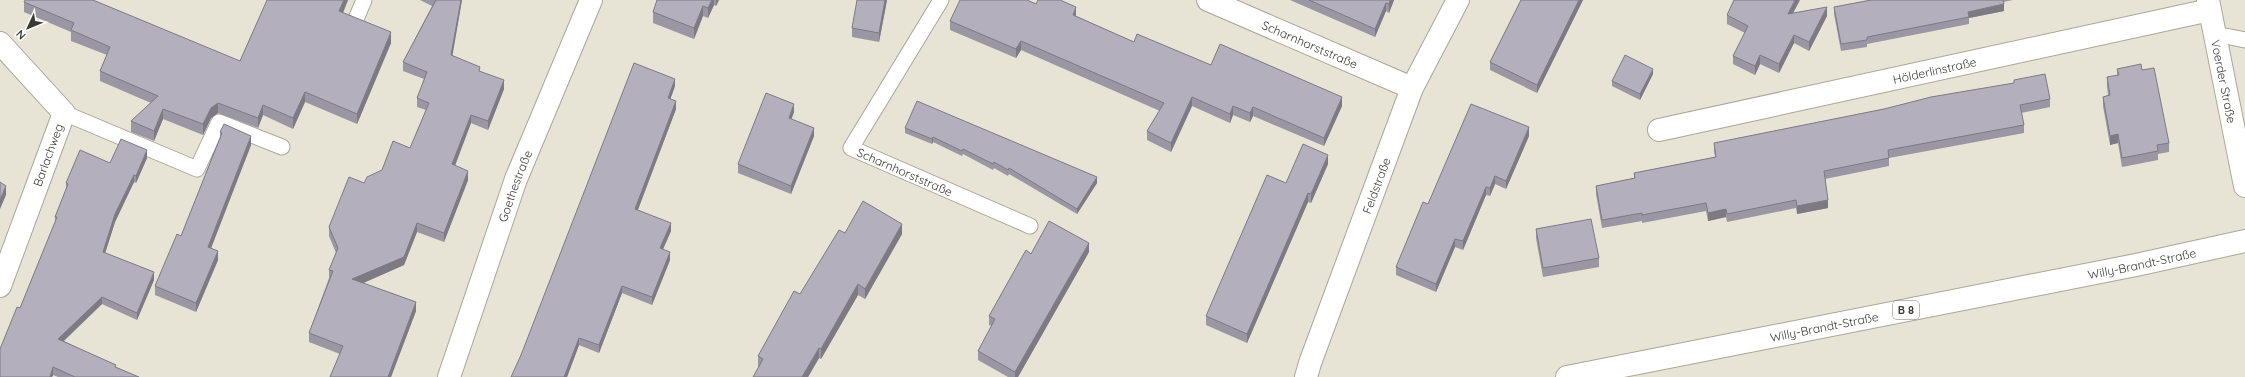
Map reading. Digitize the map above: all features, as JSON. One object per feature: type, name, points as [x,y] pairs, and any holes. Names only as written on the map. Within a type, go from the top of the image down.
[{"type":"street","name":"Goethestraße","points":[[449,377],[516,179],[591,0]]},
{"type":"street","name":"Scharnhorststraße","points":[[1208,0],[1412,88]]},
{"type":"street","name":"Feldstraße","points":[[1306,377],[1412,88],[1458,0]]},
{"type":"street","name":"Voerder Straße","points":[[2209,5],[2245,186]]},
{"type":"street","name":"Hölderlinstraße","points":[[1659,130],[2209,5]]},
{"type":"street","name":"Barlachweg","points":[[0,43],[64,113],[0,286]]},
{"type":"street","name":"Willy-Brandt-Straße","points":[[1567,377],[2136,265],[2245,241]]},
{"type":"lane","points":[[356,19],[364,0]]},
{"type":"lane","name":"Scharnhorststraße","points":[[941,0],[851,148],[1030,226]]},
{"type":"lane","points":[[2215,34],[2245,40]]},
{"type":"lane","points":[[64,113],[197,169],[219,122],[282,147]]},
{"type":"building","points":[[25,0],[93,0],[240,61],[267,0],[344,0],[339,11],[391,32],[357,114],[305,92],[293,118],[263,105],[258,118],[218,103],[211,108],[203,124],[163,109],[154,131],[131,121],[158,96],[100,71],[110,47],[71,30],[74,23],[24,2]]},
{"type":"building","points":[[436,0],[461,0],[451,55],[480,67],[479,71],[504,80],[488,121],[471,115],[452,164],[468,171],[444,233],[417,223],[404,257],[352,279],[416,302],[388,377],[330,377],[343,346],[309,333],[333,271],[329,270],[338,248],[329,227],[349,177],[364,183],[367,177],[382,170],[393,141],[410,148],[429,103],[417,98],[427,72],[403,62]]},
{"type":"building","points":[[657,0],[712,0],[708,8],[703,6],[694,28],[653,12]]},
{"type":"building","points":[[857,0],[885,0],[879,33],[852,28]]},
{"type":"building","points":[[960,0],[1027,0],[1036,4],[1038,0],[1060,0],[1076,7],[1073,15],[1134,42],[1137,34],[1211,65],[1220,44],[1342,97],[1324,138],[1253,107],[1250,113],[1233,106],[1230,114],[1192,97],[1171,143],[1147,131],[1164,103],[1021,41],[1016,49],[950,21]]},
{"type":"building","points":[[1309,0],[1390,0],[1389,4],[1386,3],[1375,29]]},
{"type":"building","points":[[1521,0],[1579,0],[1537,85],[1490,62]]},
{"type":"building","points":[[1734,0],[1795,0],[1788,14],[1827,7],[1809,42],[1794,35],[1779,64],[1760,55],[1755,66],[1733,56],[1748,26],[1727,15]]},
{"type":"building","points":[[1871,0],[2003,0],[2004,4],[1968,12],[1969,17],[1867,37],[1867,40],[1841,44],[1834,7]]},
{"type":"building","points":[[1625,55],[1653,69],[1640,94],[1612,81]]},
{"type":"building","points":[[634,63],[675,79],[668,98],[676,101],[635,209],[671,223],[660,248],[670,252],[652,297],[622,286],[599,345],[579,338],[564,377],[511,377],[521,355]]},
{"type":"building","points":[[2141,64],[2142,70],[2154,68],[2169,143],[2157,145],[2158,151],[2122,158],[2118,134],[2110,136],[2103,97],[2110,95],[2107,77],[2119,75],[2117,69]]},
{"type":"building","points":[[2045,74],[2050,99],[2020,105],[2024,125],[1888,150],[1889,158],[1824,171],[1828,200],[1797,206],[1796,200],[1727,214],[1726,209],[1708,213],[1706,203],[1642,215],[1642,213],[1602,220],[1596,186],[1635,178],[1634,173],[1716,157],[1714,143],[1884,109],[1931,97],[2014,83],[2014,80]]},
{"type":"building","points":[[766,93],[794,104],[789,118],[814,128],[791,186],[738,164]]},
{"type":"building","points":[[917,101],[1097,177],[1077,209],[1009,168],[1008,170],[994,162],[993,164],[963,149],[962,151],[933,137],[932,139],[905,128]]},
{"type":"building","points":[[1471,104],[1529,127],[1506,181],[1495,176],[1490,188],[1486,187],[1463,241],[1455,239],[1436,284],[1396,267],[1423,202],[1428,204]]},
{"type":"building","points":[[224,124],[251,136],[208,247],[218,251],[196,303],[155,286],[177,234],[181,236],[222,133],[220,132]]},
{"type":"building","points":[[121,139],[147,150],[136,176],[134,175],[115,214],[103,252],[154,272],[137,313],[102,297],[58,339],[139,377],[75,377],[53,367],[50,377],[0,377],[0,349],[17,307],[20,308],[57,217],[55,217],[68,184],[66,183],[80,150],[110,163]]},
{"type":"building","points":[[1303,144],[1328,155],[1311,194],[1308,193],[1247,334],[1206,316],[1267,175],[1286,183]]},
{"type":"building","points":[[0,182],[6,186],[0,200]]},
{"type":"building","points":[[863,201],[902,224],[865,289],[858,284],[821,349],[819,348],[802,377],[753,377],[763,359],[758,356],[794,291],[800,294],[839,230],[845,233]]},
{"type":"building","points":[[1591,219],[1599,258],[1543,268],[1536,229]]},
{"type":"building","points":[[1049,221],[1089,243],[1015,372],[978,351],[995,319],[989,316],[1026,250],[1031,254]]}]
